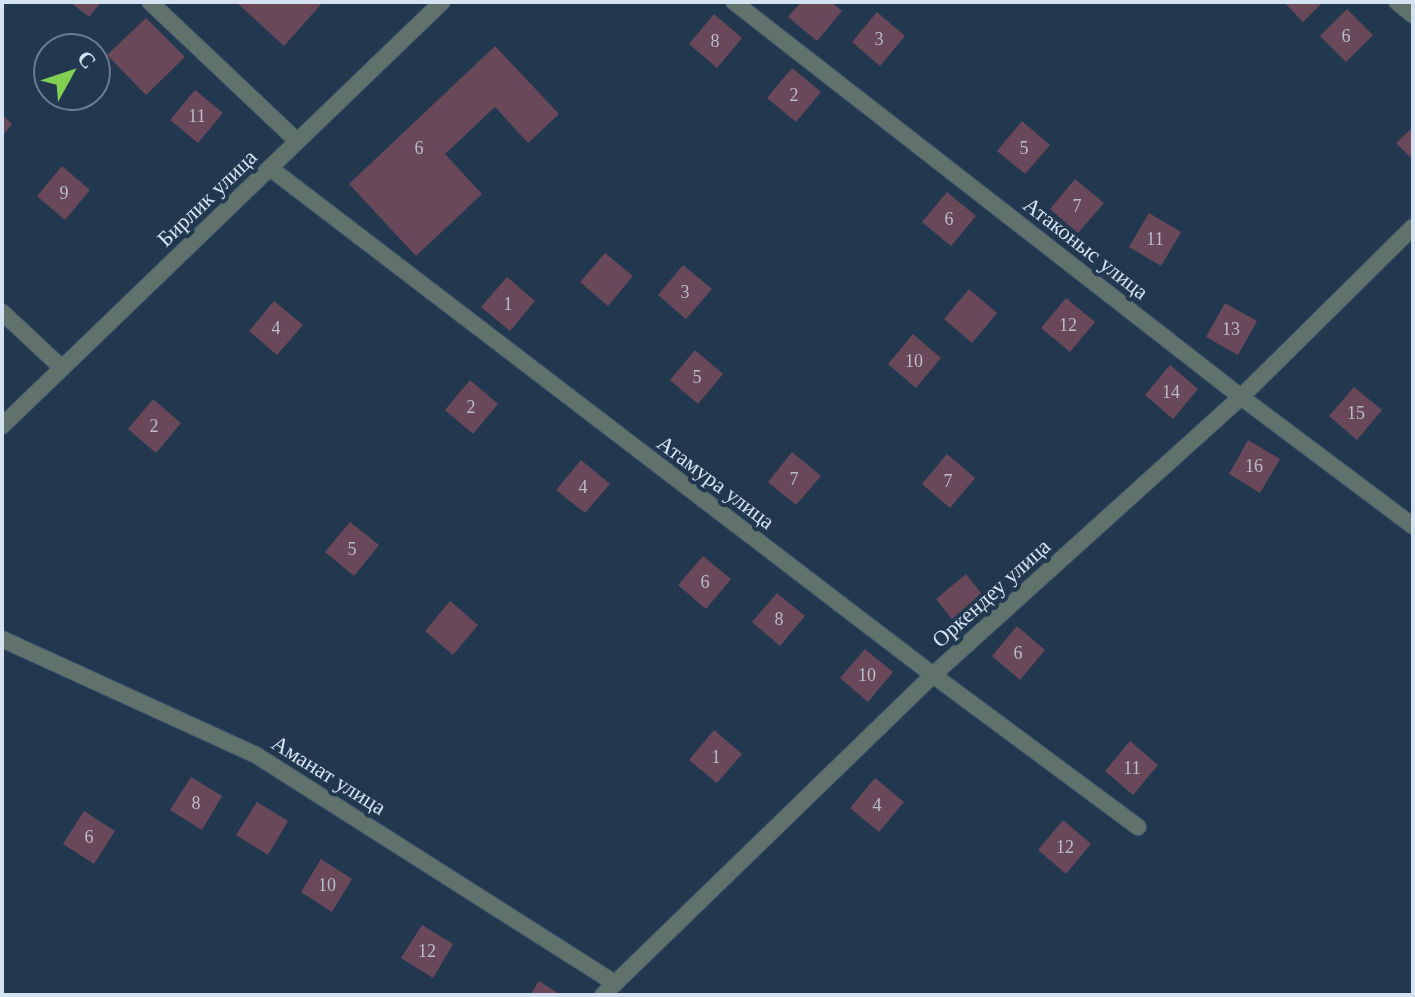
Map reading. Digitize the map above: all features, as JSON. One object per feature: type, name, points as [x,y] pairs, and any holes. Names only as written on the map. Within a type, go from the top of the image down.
[{"type":"street","points":[[150,2],[297,141]]},
{"type":"street","name":"Бирлик улица","points":[[2,426],[442,2]]},
{"type":"street","name":"Атаконыс улица","points":[[734,2],[1241,397],[1413,526]]},
{"type":"street","points":[[1397,2],[1413,15]]},
{"type":"street","name":"Атамура улица","points":[[270,168],[933,675],[1138,827]]},
{"type":"street","name":"Оркендеу улица","points":[[608,989],[933,675],[1241,397],[1413,227]]},
{"type":"street","points":[[2,312],[62,368]]},
{"type":"street","name":"Аманат улица","points":[[2,639],[256,755],[608,989]]},
{"type":"building","points":[[70,2],[101,2],[89,17]]},
{"type":"building","points":[[236,2],[323,2],[284,46]]},
{"type":"building","points":[[801,2],[831,2],[842,11],[817,41],[788,17]]},
{"type":"building","points":[[1284,2],[1323,2],[1303,22]]},
{"type":"building","points":[[1347,9],[1373,35],[1346,62],[1320,36]]},
{"type":"building","points":[[877,12],[905,36],[880,66],[852,42]]},
{"type":"building","points":[[714,14],[742,38],[717,68],[689,44]]},
{"type":"building","points":[[146,18],[185,57],[146,95],[112,60],[112,50]]},
{"type":"building","points":[[495,46],[559,114],[528,143],[495,107],[445,154],[482,194],[416,256],[349,184]]},
{"type":"building","points":[[792,68],[821,92],[796,122],[767,98]]},
{"type":"building","points":[[195,90],[223,113],[198,143],[170,120]]},
{"type":"building","points":[[2,115],[12,124],[2,136]]},
{"type":"building","points":[[1022,121],[1050,145],[1025,174],[997,151]]},
{"type":"building","points":[[1413,127],[1413,160],[1396,143]]},
{"type":"building","points":[[62,166],[90,190],[65,220],[37,196]]},
{"type":"building","points":[[1075,179],[1104,203],[1078,233],[1050,209]]},
{"type":"building","points":[[947,192],[976,216],[951,246],[922,222]]},
{"type":"building","points":[[1149,213],[1181,232],[1161,266],[1129,247]]},
{"type":"building","points":[[605,253],[633,276],[608,306],[580,282]]},
{"type":"building","points":[[683,265],[712,289],[686,319],[658,295]]},
{"type":"building","points":[[507,277],[535,301],[510,331],[481,307]]},
{"type":"building","points":[[969,289],[997,313],[972,343],[944,319]]},
{"type":"building","points":[[1066,298],[1095,322],[1070,352],[1041,328]]},
{"type":"building","points":[[274,301],[303,325],[277,355],[249,331]]},
{"type":"building","points":[[1225,303],[1257,321],[1238,355],[1206,337]]},
{"type":"building","points":[[913,334],[941,358],[916,388],[888,364]]},
{"type":"building","points":[[695,350],[723,374],[698,404],[670,380]]},
{"type":"building","points":[[1170,365],[1198,389],[1173,419],[1145,395]]},
{"type":"building","points":[[470,380],[498,404],[473,434],[445,410]]},
{"type":"building","points":[[1354,387],[1382,410],[1357,440],[1329,416]]},
{"type":"building","points":[[153,399],[181,423],[156,453],[128,429]]},
{"type":"building","points":[[1248,440],[1280,459],[1260,493],[1229,474]]},
{"type":"building","points":[[792,452],[821,476],[796,505],[768,482]]},
{"type":"building","points":[[947,454],[975,478],[950,508],[922,484]]},
{"type":"building","points":[[581,460],[610,484],[585,513],[556,490]]},
{"type":"building","points":[[350,522],[379,545],[354,576],[325,552]]},
{"type":"building","points":[[703,556],[731,579],[706,609],[678,585]]},
{"type":"building","points":[[966,574],[989,603],[959,628],[936,599]]},
{"type":"building","points":[[777,593],[805,616],[780,646],[752,622]]},
{"type":"building","points":[[450,601],[478,625],[453,655],[425,631]]},
{"type":"building","points":[[1017,626],[1045,650],[1020,680],[992,656]]},
{"type":"building","points":[[865,649],[893,672],[868,702],[840,678]]},
{"type":"building","points":[[714,730],[742,754],[717,783],[689,760]]},
{"type":"building","points":[[1130,741],[1158,765],[1133,795],[1105,771]]},
{"type":"building","points":[[191,777],[222,796],[202,830],[170,810]]},
{"type":"building","points":[[875,778],[904,802],[879,832],[850,808]]},
{"type":"building","points":[[257,802],[288,821],[268,855],[236,835]]},
{"type":"building","points":[[84,811],[115,831],[94,864],[63,844]]},
{"type":"building","points":[[1063,820],[1091,844],[1066,874],[1038,850]]},
{"type":"building","points":[[321,859],[352,879],[332,912],[301,892]]},
{"type":"building","points":[[422,925],[453,944],[433,978],[401,958]]},
{"type":"building","points":[[539,981],[561,995],[530,995]]}]
